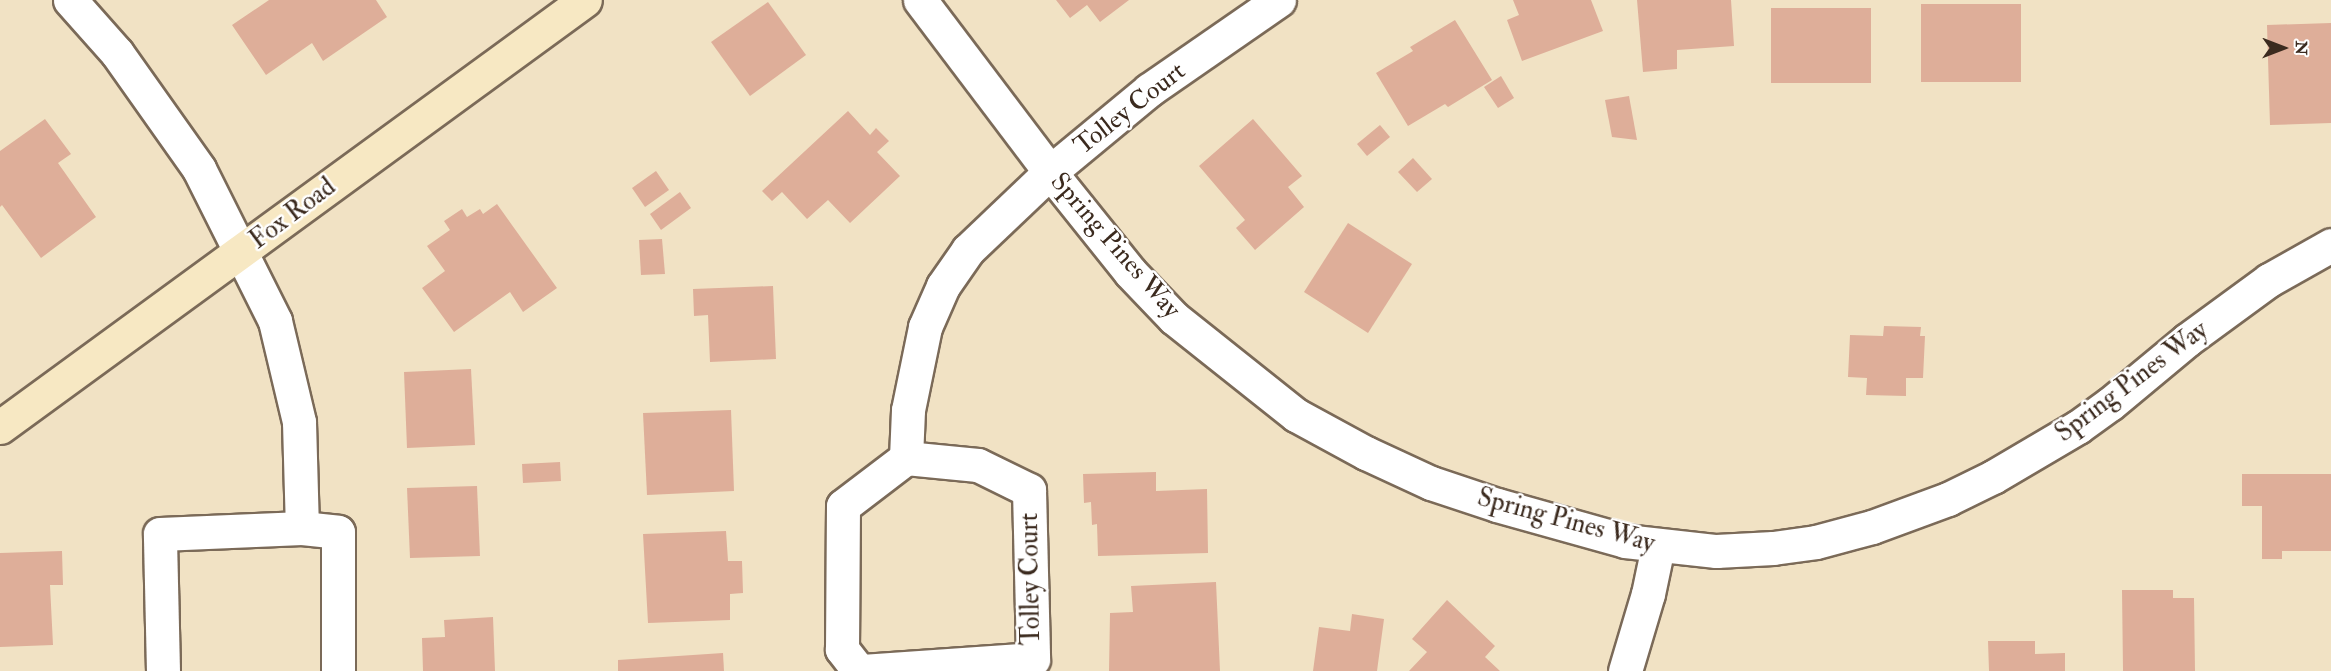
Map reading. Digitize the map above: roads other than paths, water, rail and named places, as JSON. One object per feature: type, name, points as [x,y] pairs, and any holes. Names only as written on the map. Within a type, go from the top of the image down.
[{"type":"street","points":[[70,0],[117,53],[199,169],[275,321],[298,422],[302,528]]},
{"type":"street","name":"Fox Road","points":[[0,428],[241,254],[585,0]]},
{"type":"street","name":"Spring Pines Way","points":[[920,0],[1050,172],[1130,272],[1174,318],[1296,415],[1366,453],[1431,483],[1497,505],[1593,532],[1658,546],[1716,552],[1816,542],[1872,527],[1948,499],[1993,477],[2078,427],[2110,404],[2187,340],[2269,280],[2331,245]]},
{"type":"street","name":"Tolley Court","points":[[906,458],[908,410],[925,327],[943,286],[968,250],[1050,172],[1149,90],[1279,0]]},
{"type":"street","name":"Tolley Court","points":[[906,458],[978,465],[1029,490],[1033,659],[860,671],[842,649],[843,506],[906,458]]},
{"type":"street","points":[[163,671],[160,534],[302,528],[338,532],[338,671]]},
{"type":"street","points":[[1625,671],[1648,594],[1658,546]]}]
